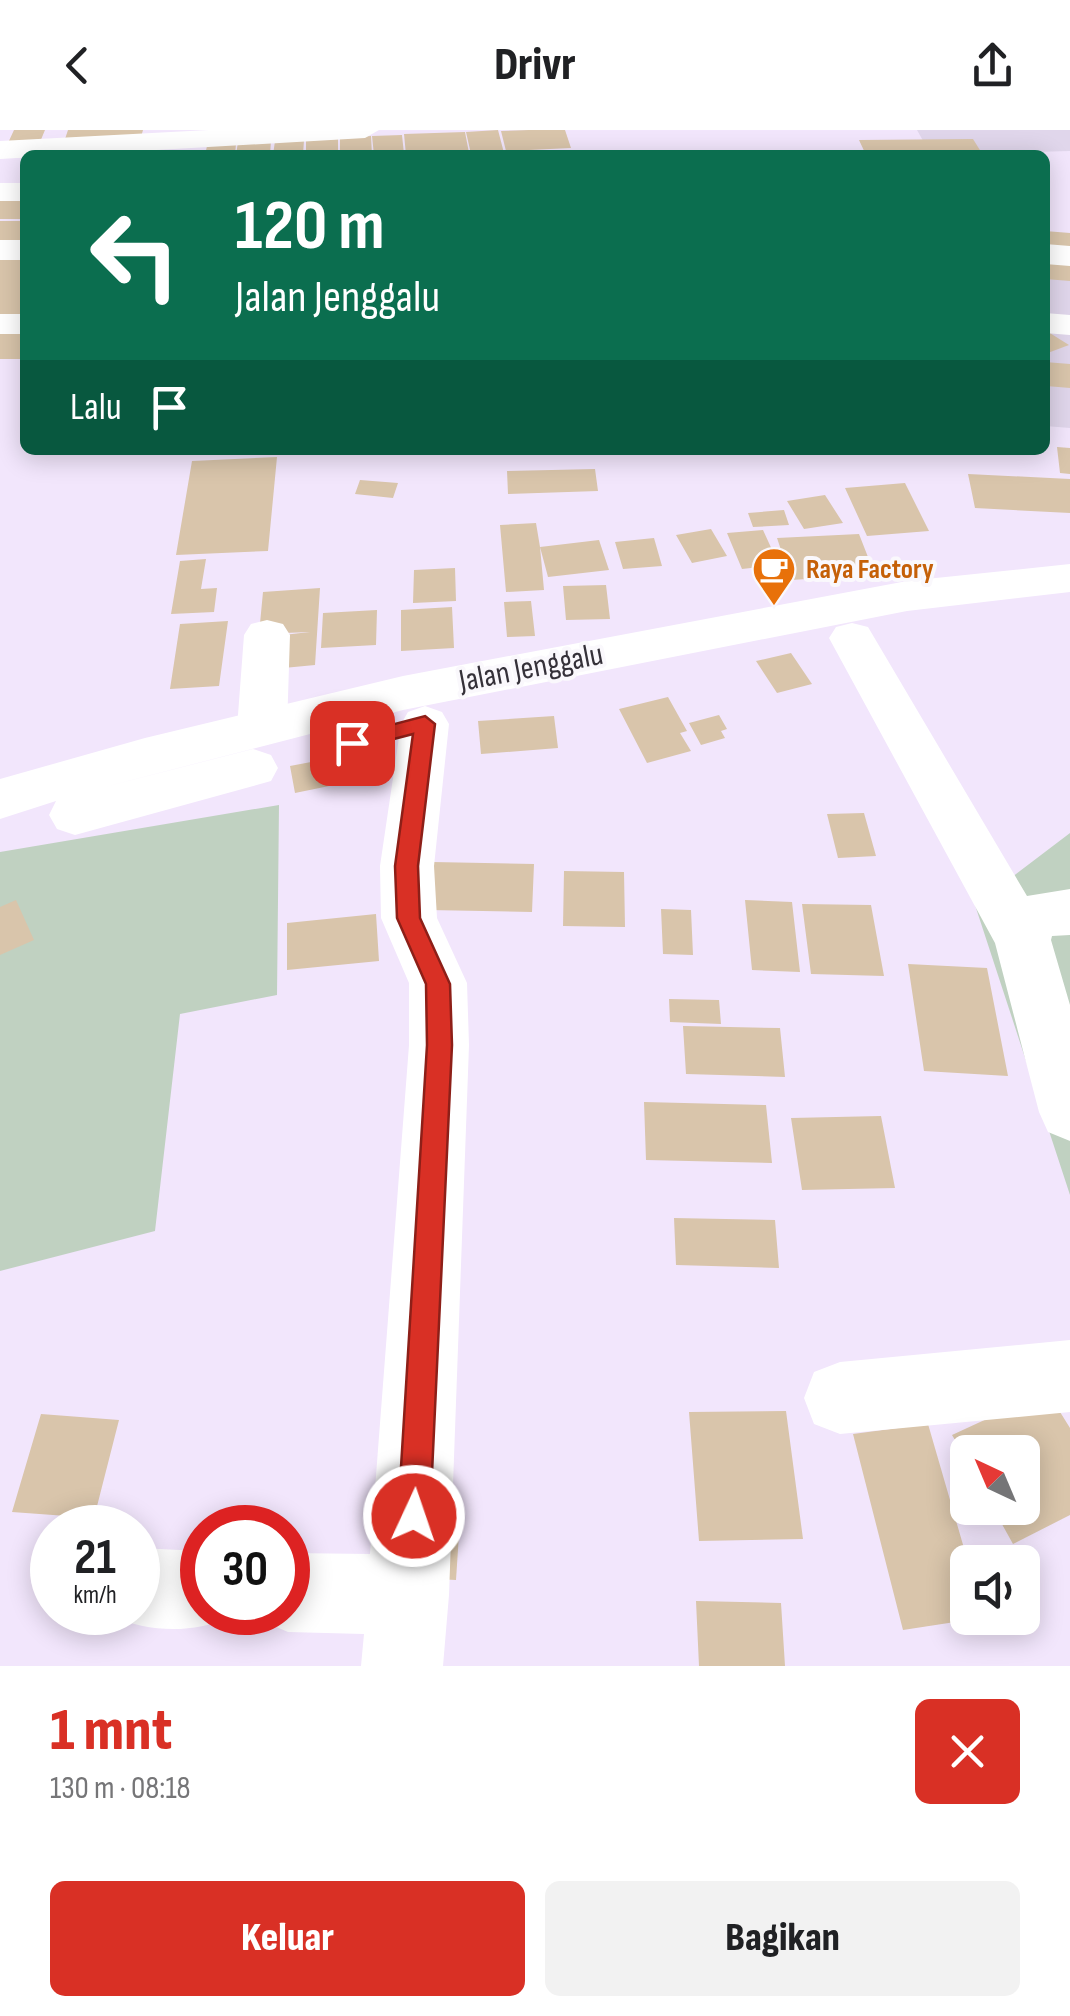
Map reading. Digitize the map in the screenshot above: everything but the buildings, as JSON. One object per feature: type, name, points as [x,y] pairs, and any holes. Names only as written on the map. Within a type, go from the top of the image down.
[{"type":"street","points":[[0,150],[188,147],[251,133],[365,130]]},
{"type":"street","name":"Jalan Jenggalu","points":[[0,799],[145,756],[404,693],[907,596],[1070,578]]},
{"type":"street","name":"Jalan Jenggalu","points":[[0,833],[425,724],[852,638],[1070,613]]},
{"type":"street","points":[[262,728],[266,636]]},
{"type":"street","points":[[852,638],[1046,926],[1070,1112]]},
{"type":"street","points":[[310,1599],[406,1630],[439,1045],[438,984],[408,918],[406,866],[425,724]]},
{"type":"street","points":[[840,1398],[1070,1376]]},
{"type":"shaded area","points":[[917,130],[1070,130],[1070,151],[928,150]]},
{"type":"shaded area","points":[[1050,234],[1070,236],[1070,428],[1050,426]]},
{"type":"green space","points":[[279,805],[277,995],[180,1014],[155,1231],[0,1271],[0,852]]},
{"type":"green space","points":[[1070,833],[1070,1195],[975,905]]},
{"type":"place","name":"Raya Factory","points":[[774,607]]},
{"type":"route","points":[[352,743],[425,724],[406,866],[408,918],[438,984],[439,1045],[414,1516]]}]
